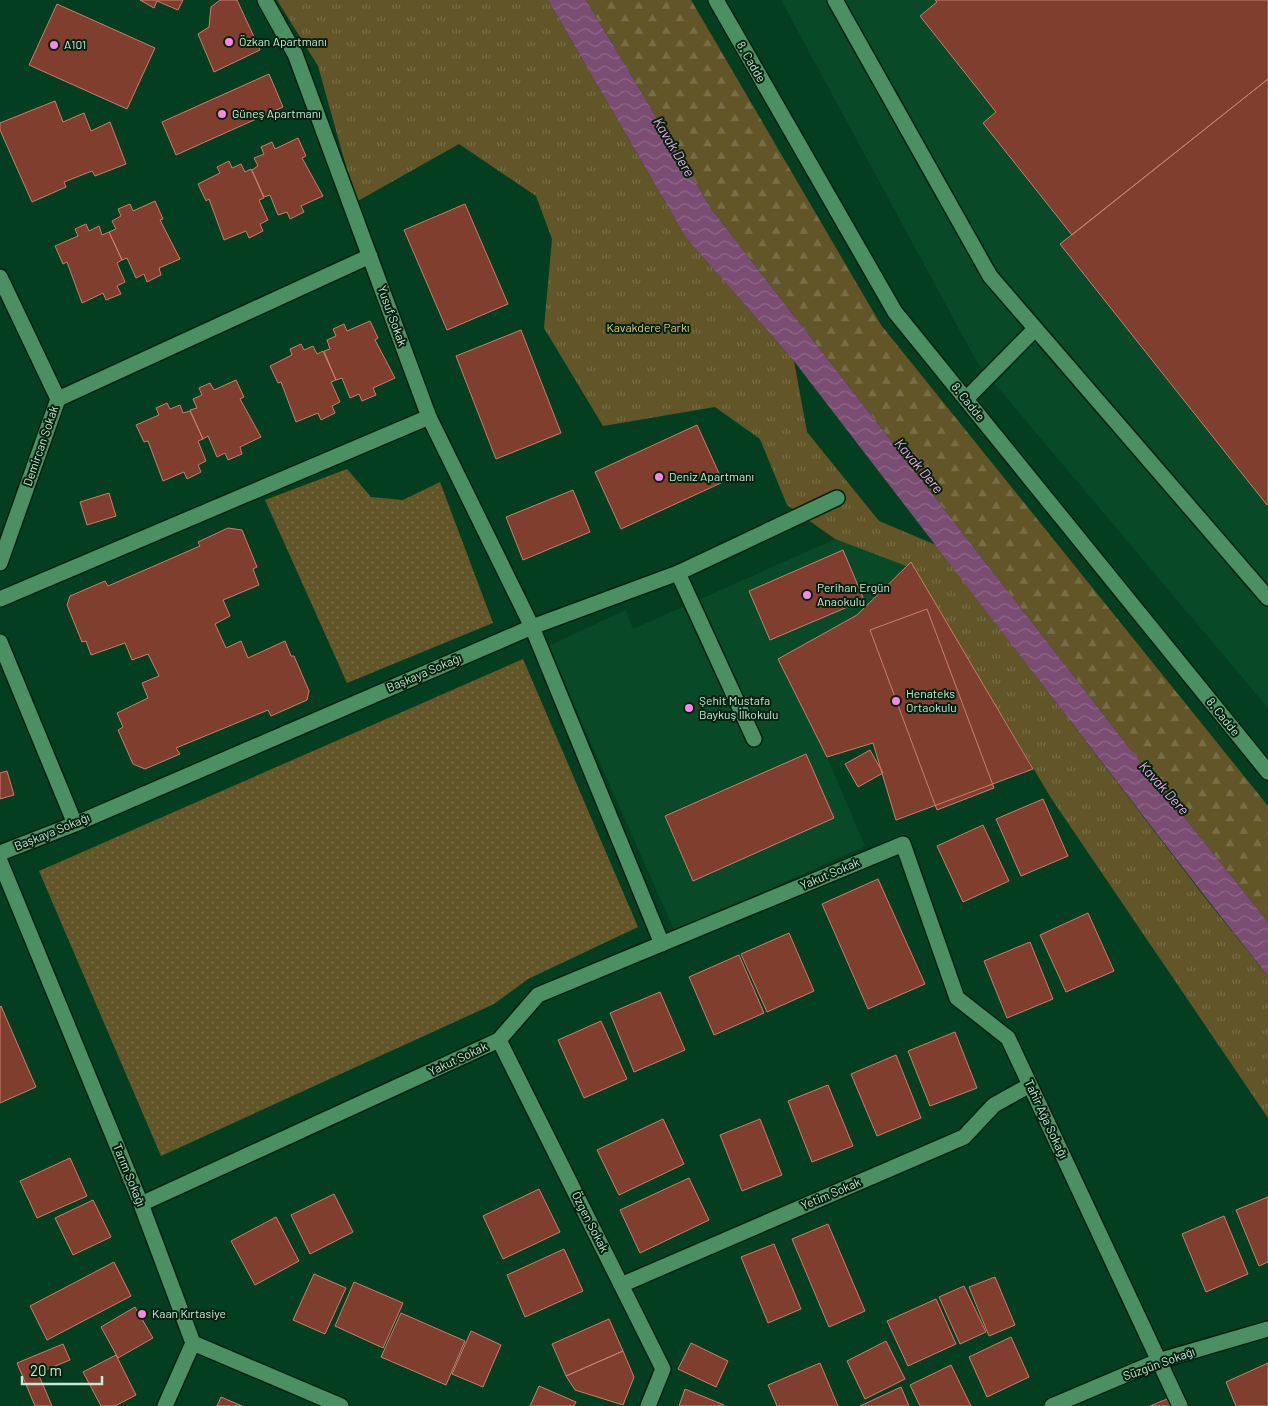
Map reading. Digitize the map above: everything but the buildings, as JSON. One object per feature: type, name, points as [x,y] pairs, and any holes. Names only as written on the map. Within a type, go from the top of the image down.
[{"type":"street","name":"Yusuf Sokak","points":[[266,0],[296,54],[430,417],[532,627]]},
{"type":"street","name":"8. Cadde","points":[[716,0],[895,312],[1268,772]]},
{"type":"street","points":[[834,0],[990,276],[1268,598]]},
{"type":"street","points":[[58,399],[370,256]]},
{"type":"street","name":"Demircan Sokak","points":[[0,277],[58,399],[0,563]]},
{"type":"street","points":[[966,399],[1035,328]]},
{"type":"street","points":[[0,599],[430,417]]},
{"type":"street","name":"Başkaya Sokağı","points":[[0,853],[74,824],[532,627],[678,573],[837,498]]},
{"type":"street","points":[[678,573],[754,739]]},
{"type":"street","points":[[532,627],[662,944]]},
{"type":"street","points":[[0,642],[74,824]]},
{"type":"street","name":"Yakut Sokak","points":[[141,1204],[498,1040],[538,995],[903,844]]},
{"type":"street","name":"Tahir Ağa Sokağı","points":[[903,844],[957,998],[1008,1038],[1180,1406]]},
{"type":"street","name":"Tarım Sokağı","points":[[0,860],[141,1204],[193,1343]]},
{"type":"street","name":"Özgen Sokak","points":[[498,1040],[663,1369],[648,1406]]},
{"type":"street","name":"Yetim Sokak","points":[[621,1285],[964,1137],[994,1105],[1030,1085]]},
{"type":"street","name":"Süzgün Sokağı","points":[[1052,1406],[1158,1361],[1268,1329]]},
{"type":"street","points":[[166,1406],[193,1343],[341,1406]]},
{"type":"shaded area","points":[[781,0],[1268,0],[1268,708],[978,364]]},
{"type":"shaded area","name":"Şehit Mustafa Baykuş İlkokulu","points":[[835,539],[914,569],[857,615],[778,659],[827,757],[865,846],[675,932],[548,646],[626,610],[633,629]]},
{"type":"green space","name":"Kavakdere Parkı","points":[[277,0],[548,0],[686,238],[794,361],[807,432],[879,521],[936,545],[1206,899],[1268,976],[1268,1118],[1051,798],[914,569],[835,539],[787,505],[760,439],[715,407],[603,426],[544,328],[552,239],[536,196],[459,144],[356,202],[318,66]]},
{"type":"green space","points":[[586,0],[691,0],[881,325],[1268,806],[1268,922],[1141,763],[712,210]]},
{"type":"green space","points":[[347,469],[371,497],[403,500],[440,482],[493,623],[347,683],[265,500]]},
{"type":"green space","points":[[523,659],[638,927],[528,979],[494,1004],[161,1156],[39,871]]},
{"type":"water","name":"Kavak Dere","points":[[548,0],[586,0],[712,210],[1141,763],[1268,922],[1268,976],[794,361],[686,238]]},
{"type":"place","name":"Özkan Apartmanı","points":[[229,42]]},
{"type":"place","name":"A101","points":[[54,45]]},
{"type":"place","name":"Güneş Apartmanı","points":[[222,114]]},
{"type":"place","name":"Deniz Apartmanı","points":[[659,477]]},
{"type":"place","name":"Perihan Ergün Anaokulu","points":[[807,595]]},
{"type":"place","name":"Henateks Ortaokulu","points":[[896,701]]},
{"type":"place","name":"Şehit Mustafa Baykuş İlkokulu","points":[[689,708]]},
{"type":"place","name":"Kaan Kırtasiye","points":[[142,1314]]}]
